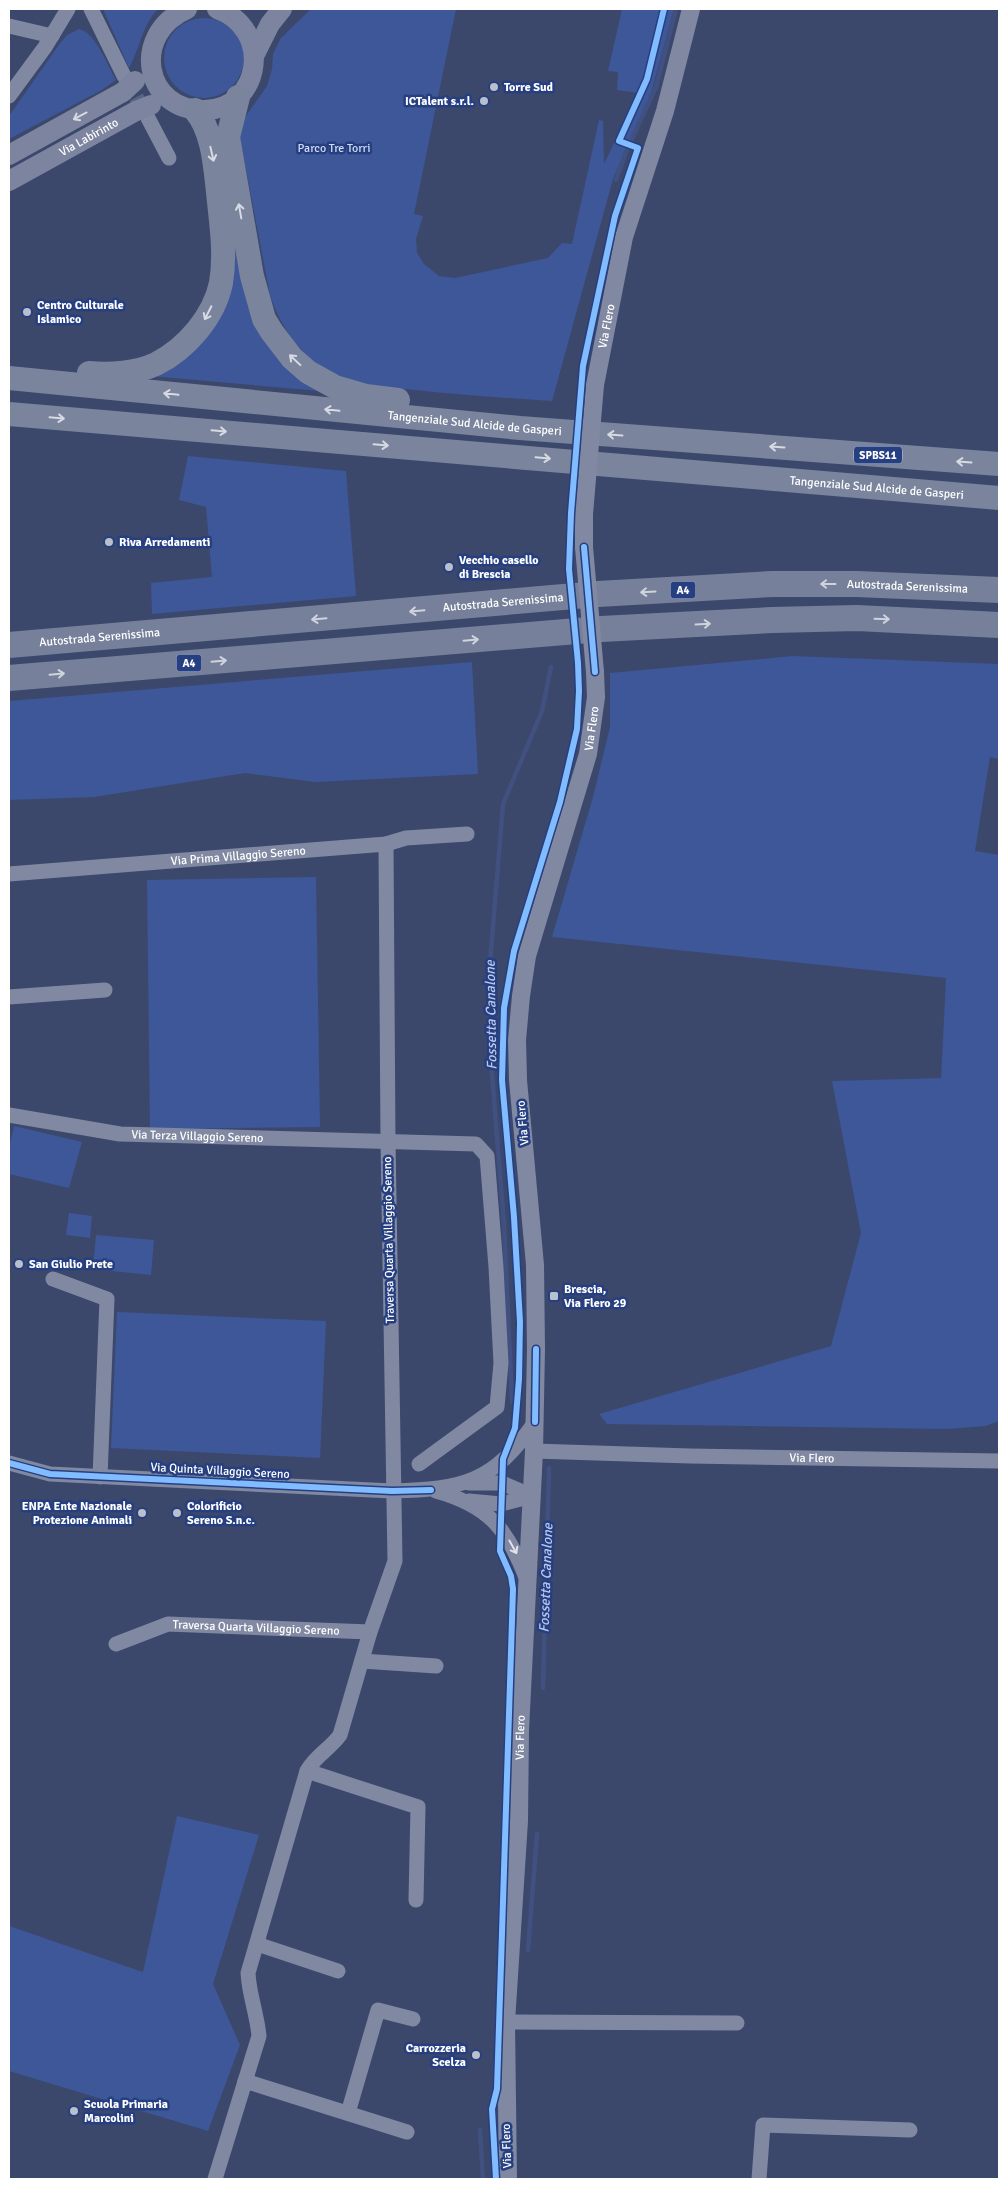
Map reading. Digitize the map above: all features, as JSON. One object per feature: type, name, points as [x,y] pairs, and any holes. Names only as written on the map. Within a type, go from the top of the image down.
[{"type":"highway","points":[[238,97],[228,137],[252,276],[264,319],[292,358],[308,372],[335,387],[366,396],[478,408],[520,428]]},
{"type":"highway","points":[[9,372],[35,370],[104,374],[127,372],[155,364],[183,346],[204,321],[220,285],[223,246],[215,167],[204,120],[195,110]]},
{"type":"highway","name":"Tangenziale Sud Alcide de Gasperi","points":[[9,378],[520,428],[999,464]]},
{"type":"highway","name":"Tangenziale Sud Alcide de Gasperi","points":[[9,414],[999,498]]},
{"type":"highway","name":"Autostrada Serenissima","points":[[9,645],[598,594],[763,585],[857,584],[999,590]]},
{"type":"highway","name":"A4","points":[[9,678],[601,630],[744,621],[857,618],[999,625]]},
{"type":"main road","points":[[127,83],[150,56],[158,32],[166,21],[186,9]]},
{"type":"main road","points":[[217,9],[237,19],[246,29],[252,41],[255,54]]},
{"type":"main road","points":[[150,56],[156,81],[172,101],[195,110],[218,108],[238,97],[251,77],[255,54],[270,24],[282,9]]},
{"type":"main road","name":"Via Labirinto","points":[[9,155],[127,83]]},
{"type":"main road","name":"Via Labirinto","points":[[9,181],[145,111],[172,101]]},
{"type":"street","points":[[9,96],[52,36],[68,9]]},
{"type":"street","points":[[90,9],[127,83]]},
{"type":"street","name":"Via Flero","points":[[508,2179],[506,2022],[519,1821],[520,1730],[535,1422],[535,1265],[518,1080],[517,1040],[521,996],[528,956],[588,754],[596,697],[584,547],[584,514],[595,386],[624,237],[665,111],[691,9]]},
{"type":"street","points":[[9,26],[52,36]]},
{"type":"street","points":[[145,111],[169,158]]},
{"type":"street","name":"Via Prima Villaggio Sereno","points":[[9,874],[386,844],[406,838],[467,834]]},
{"type":"street","name":"Traversa Quarta Villaggio Sereno","points":[[215,2179],[259,2036],[248,1973],[307,1771],[312,1762],[333,1744],[340,1735],[370,1632],[395,1561],[392,1490],[386,844]]},
{"type":"street","points":[[9,997],[104,990]]},
{"type":"street","name":"Via Terza Villaggio Sereno","points":[[9,1115],[120,1134],[388,1140]]},
{"type":"street","points":[[388,1140],[476,1144],[487,1156],[501,1353],[497,1407],[419,1464]]},
{"type":"street","points":[[53,1279],[107,1299],[100,1477]]},
{"type":"street","name":"Via Quinta Villaggio Sereno","points":[[9,1462],[50,1474],[392,1490],[431,1490],[453,1487],[485,1474],[519,1444],[535,1422]]},
{"type":"street","name":"Via Flero","points":[[534,1451],[690,1456],[999,1461]]},
{"type":"street","name":"Via Quinta Villaggio Sereno","points":[[466,1483],[502,1483],[532,1496]]},
{"type":"street","name":"Via Quinta Villaggio Sereno","points":[[431,1490],[467,1501],[501,1504],[532,1496]]},
{"type":"street","name":"Via Quinta Villaggio Sereno","points":[[467,1501],[501,1527],[516,1550],[528,1584]]},
{"type":"street","name":"Traversa Quarta Villaggio Sereno","points":[[116,1644],[168,1624],[370,1632]]},
{"type":"street","points":[[362,1661],[436,1666]]},
{"type":"street","points":[[307,1771],[418,1806],[416,1900]]},
{"type":"street","points":[[257,1944],[338,1971]]},
{"type":"street","points":[[348,2113],[378,2010],[413,2019]]},
{"type":"street","points":[[506,2022],[738,2023]]},
{"type":"street","points":[[245,2081],[407,2132]]},
{"type":"street","points":[[759,2173],[763,2125],[910,2130]]},
{"type":"green space","points":[[103,9],[158,9],[148,22],[129,68]]},
{"type":"green space","name":"Parco Tre Torri","points":[[311,9],[456,9],[414,214],[423,216],[416,239],[417,253],[424,264],[439,276],[455,278],[548,258],[562,243],[572,244],[599,120],[603,121],[604,164],[638,93],[617,90],[618,72],[608,71],[622,9],[674,9],[651,93],[613,179],[552,401],[394,388],[348,380],[329,372],[309,357],[285,329],[270,295],[240,138],[241,123],[267,86],[272,69],[273,54],[281,38]]},
{"type":"green space","points":[[204,18],[219,21],[232,30],[241,43],[244,58],[241,73],[232,86],[219,95],[204,98],[189,95],[176,86],[167,73],[164,58],[167,43],[176,30],[189,21]]},
{"type":"green space","points":[[79,29],[85,31],[96,43],[116,80],[100,91],[9,139],[9,116],[61,42],[67,35]]},
{"type":"green space","points":[[227,184],[247,302],[253,321],[320,391],[150,376],[202,338]]},
{"type":"green space","points":[[188,456],[346,471],[356,596],[152,614],[151,583],[212,577],[206,507],[179,500]]},
{"type":"green space","points":[[793,656],[999,664],[999,759],[990,757],[975,851],[999,855],[999,1421],[986,1426],[947,1429],[607,1424],[599,1414],[831,1346],[861,1233],[832,1081],[941,1078],[946,978],[552,937],[593,797],[610,727],[610,673]]},
{"type":"green space","points":[[472,662],[478,774],[316,782],[245,773],[94,797],[9,800],[9,701]]},
{"type":"green space","points":[[316,877],[320,1127],[150,1129],[147,880]]},
{"type":"green space","points":[[14,1126],[82,1142],[69,1188],[9,1174],[9,1149]]},
{"type":"green space","points":[[69,1213],[92,1216],[90,1238],[66,1235]]},
{"type":"green space","points":[[96,1235],[154,1240],[151,1275],[93,1269]]},
{"type":"green space","points":[[117,1312],[326,1321],[320,1458],[111,1448]]},
{"type":"green space","points":[[177,1816],[259,1835],[213,1984],[240,2045],[208,2131],[9,2071],[9,1926],[143,1972]]},
{"type":"waterway","name":"Fossetta Canalone","points":[[616,180],[626,152],[656,87],[676,9]]},
{"type":"waterway","name":"Fossetta Canalone","points":[[512,1402],[504,1224],[490,1049],[489,975],[503,804],[542,711],[551,667]]},
{"type":"waterway","name":"Fossetta Canalone","points":[[543,1688],[549,1468]]},
{"type":"waterway","name":"Fossetta Canalone","points":[[528,1950],[537,1834]]},
{"type":"waterway","name":"Fossetta Canalone","points":[[480,2130],[483,2179]]},
{"type":"tunnel","points":[[125,77],[148,118]]},
{"type":"cycle path","points":[[496,2179],[492,2109],[497,2089],[513,1589],[511,1576],[500,1551],[503,1459],[515,1428],[519,1379],[520,1322],[514,1217],[502,1080],[504,1008],[514,951],[560,802],[577,729],[578,663],[569,569],[571,513],[583,366],[615,216],[638,148],[619,141],[647,79],[664,9]]},
{"type":"cycle path","points":[[584,547],[595,672]]},
{"type":"cycle path","points":[[535,1422],[536,1349]]},
{"type":"cycle path","points":[[9,1463],[50,1474],[392,1491],[431,1490]]},
{"type":"place","name":"Torre Sud","points":[[494,87]]},
{"type":"place","name":"ICTalent s.r.l.","points":[[484,101]]},
{"type":"place","name":"Centro Culturale Islamico","points":[[27,312]]},
{"type":"place","name":"Riva Arredamenti","points":[[109,542]]},
{"type":"place","name":"Vecchio casello di Brescia","points":[[449,567]]},
{"type":"place","name":"San Giulio Prete","points":[[19,1264]]},
{"type":"place","name":"Brescia, Via Flero 29","points":[[554,1296]]},
{"type":"place","name":"ENPA Ente Nazionale Protezione Animali","points":[[142,1513]]},
{"type":"place","name":"Colorificio Sereno S.n.c.","points":[[177,1513]]},
{"type":"place","name":"Carrozzeria Scelza","points":[[476,2055]]},
{"type":"place","name":"Scuola Primaria Marcolini","points":[[74,2111]]}]
